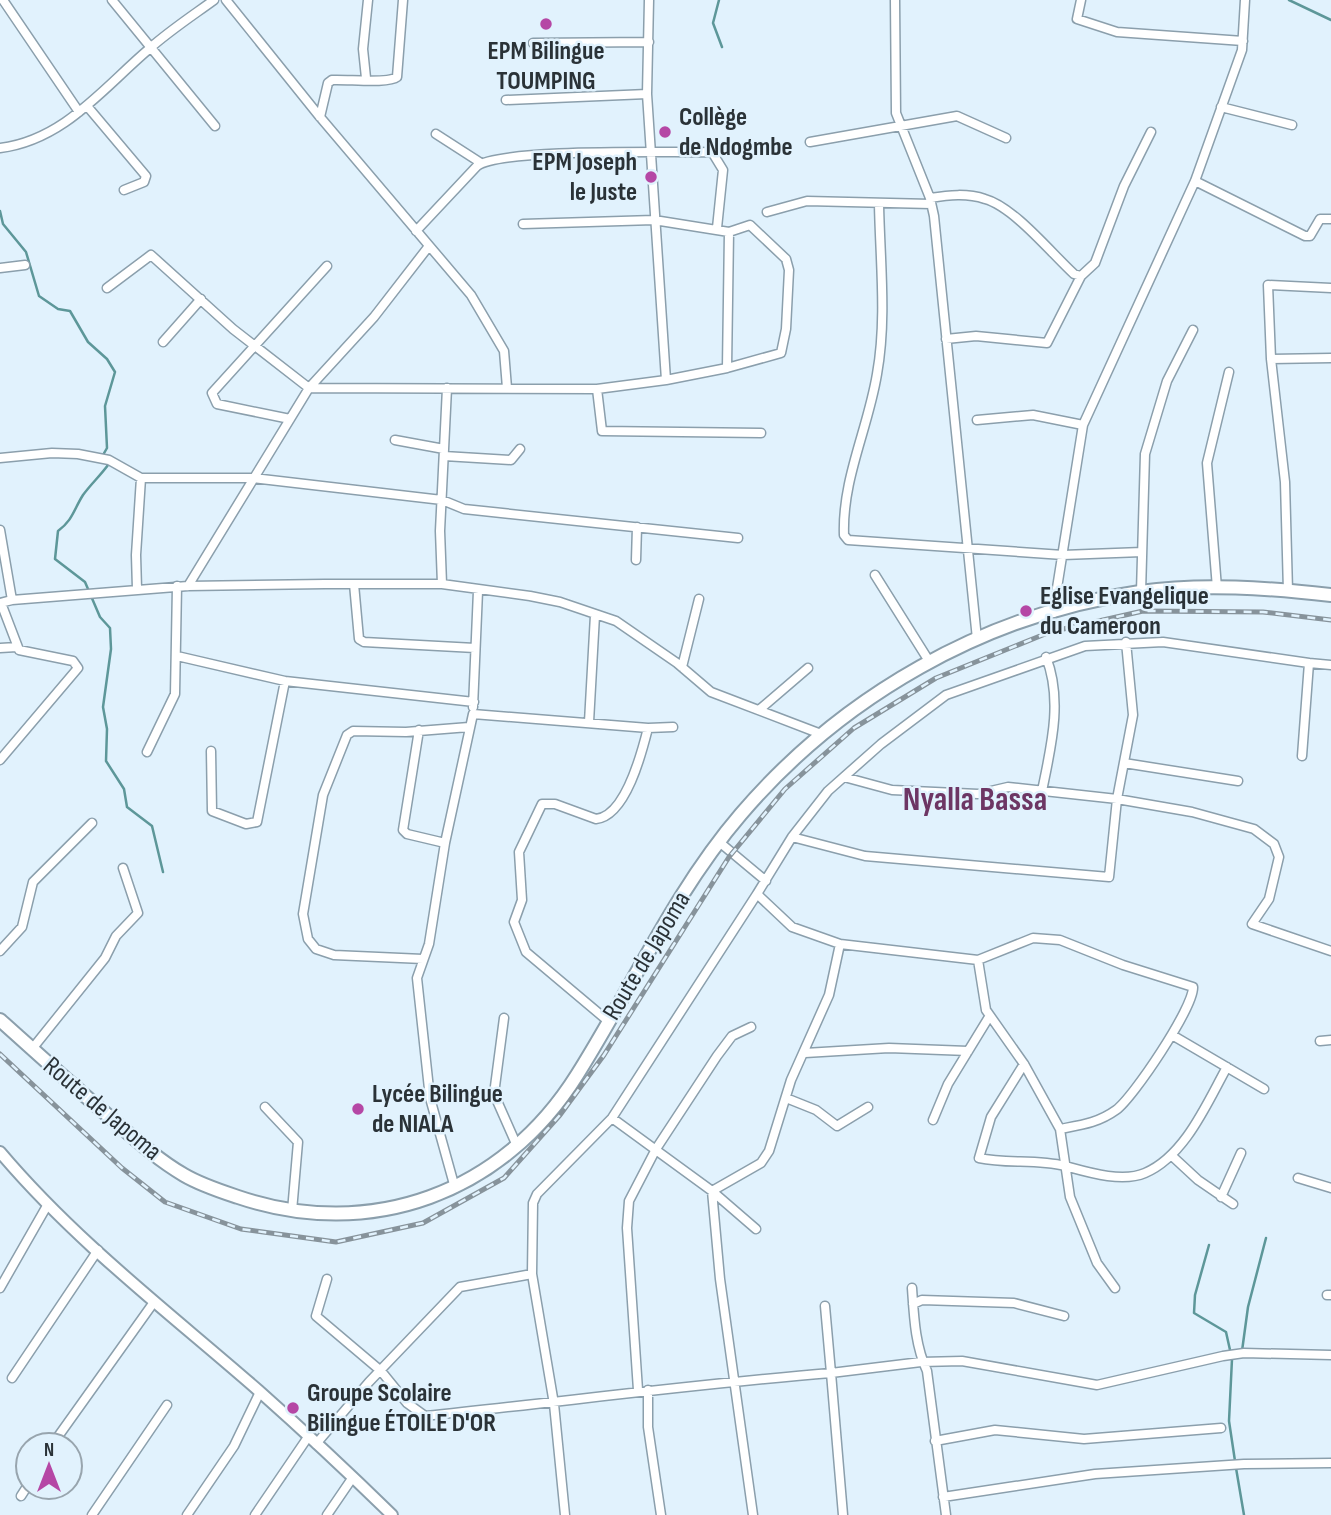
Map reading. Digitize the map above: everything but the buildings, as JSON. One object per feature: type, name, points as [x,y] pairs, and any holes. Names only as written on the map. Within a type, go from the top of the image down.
[{"type":"main road","name":"Route de Japoma","points":[[0,1020],[133,1138],[185,1175],[257,1203],[292,1211],[340,1215],[381,1211],[417,1202],[455,1188],[517,1147],[577,1076],[718,841],[744,810],[821,734],[869,698],[929,662],[977,639],[1053,613],[1141,592],[1217,588],[1331,595]]},
{"type":"main road","points":[[1,1155],[48,1204],[154,1302],[260,1392],[392,1515]]},
{"type":"street","points":[[3,0],[79,112]]},
{"type":"street","points":[[112,0],[215,126]]},
{"type":"street","points":[[0,148],[37,140],[79,112],[150,48],[214,0]]},
{"type":"street","points":[[226,0],[320,117],[471,295],[504,351],[507,388]]},
{"type":"street","points":[[366,78],[363,49],[368,0]]},
{"type":"street","points":[[320,117],[330,81],[366,78],[382,83],[397,77],[404,0]]},
{"type":"street","points":[[649,0],[647,94],[667,380]]},
{"type":"street","points":[[895,0],[896,113],[931,201],[977,639]]},
{"type":"street","points":[[1081,0],[1077,19],[1117,32],[1243,41]]},
{"type":"street","points":[[1053,613],[1083,425],[1195,181],[1243,41],[1245,0]]},
{"type":"street","points":[[533,43],[649,43]]},
{"type":"street","points":[[506,100],[647,94]]},
{"type":"street","points":[[87,106],[146,177],[144,182],[124,190]]},
{"type":"street","points":[[1222,107],[1292,125]]},
{"type":"street","points":[[810,142],[957,116],[1006,138]]},
{"type":"street","points":[[946,339],[976,336],[1047,343],[1081,276],[1095,263],[1124,186],[1151,132]]},
{"type":"street","points":[[436,134],[481,163]]},
{"type":"street","points":[[416,231],[481,163],[545,155],[651,153],[715,154],[723,170],[717,228]]},
{"type":"street","points":[[1195,181],[1306,236],[1310,236],[1320,219],[1331,219]]},
{"type":"street","points":[[767,212],[807,201],[879,204],[931,201],[963,195],[987,199],[1006,210],[1074,274],[1081,276]]},
{"type":"street","points":[[879,204],[883,333],[877,375],[844,509],[844,536],[848,540],[1063,555],[1142,552]]},
{"type":"street","points":[[107,288],[151,254],[254,347],[309,388],[597,389],[667,380],[727,368],[777,355],[782,350],[790,275],[786,259],[750,225],[729,232],[654,220],[523,224]]},
{"type":"street","points":[[727,368],[729,232]]},
{"type":"street","points":[[188,586],[309,388],[374,317],[429,246]]},
{"type":"street","points":[[0,268],[25,265]]},
{"type":"street","points":[[290,419],[217,404],[212,393],[327,266]]},
{"type":"street","points":[[1288,591],[1285,482],[1270,359],[1268,285],[1331,288]]},
{"type":"street","points":[[163,342],[201,299]]},
{"type":"street","points":[[1141,592],[1145,454],[1167,381],[1193,330]]},
{"type":"street","points":[[1270,359],[1331,358]]},
{"type":"street","points":[[1217,588],[1207,463],[1228,372]]},
{"type":"street","points":[[442,584],[442,500],[447,388]]},
{"type":"street","points":[[597,389],[602,431],[761,433]]},
{"type":"street","points":[[977,420],[1032,415],[1083,425]]},
{"type":"street","points":[[395,440],[444,452],[511,460],[520,449]]},
{"type":"street","points":[[0,458],[52,453],[78,454],[109,460],[141,478],[253,478],[442,500],[464,509],[738,538]]},
{"type":"street","points":[[138,589],[136,555],[141,478]]},
{"type":"street","points":[[636,560],[637,527]]},
{"type":"street","points":[[0,530],[12,600]]},
{"type":"street","points":[[875,575],[929,662]]},
{"type":"street","points":[[354,584],[359,639],[365,642],[475,648]]},
{"type":"street","points":[[0,760],[78,668],[73,661],[23,652],[17,647],[1,603],[177,586],[442,584],[540,598],[616,621],[682,667],[711,692],[821,734]]},
{"type":"street","points":[[147,752],[174,702],[177,586]]},
{"type":"street","points":[[455,1188],[430,1098],[422,1045],[417,978],[431,934],[445,843],[473,714],[478,591]]},
{"type":"street","points":[[682,667],[699,599]]},
{"type":"street","points":[[589,722],[595,615]]},
{"type":"street","points":[[792,837],[865,856],[1106,878],[1112,872],[1117,799],[1133,715],[1126,642]]},
{"type":"street","points":[[565,1515],[554,1404],[532,1274],[531,1214],[537,1194],[612,1118],[792,837],[844,777],[941,697],[1082,646],[1163,642],[1331,664]]},
{"type":"street","points":[[0,648],[17,647]]},
{"type":"street","points":[[177,656],[285,681],[474,702]]},
{"type":"street","points":[[1042,791],[1052,743],[1056,686],[1046,657]]},
{"type":"street","points":[[1302,756],[1309,663]]},
{"type":"street","points":[[758,710],[808,668]]},
{"type":"street","points":[[211,751],[212,811],[246,824],[257,822],[285,681]]},
{"type":"street","points":[[473,714],[648,728],[673,727]]},
{"type":"street","points":[[423,959],[342,956],[316,949],[308,939],[303,914],[323,795],[347,735],[360,729],[401,733],[470,727]]},
{"type":"street","points":[[608,1021],[526,952],[520,942],[514,922],[522,900],[519,852],[542,804],[555,804],[596,819],[611,812],[630,781],[648,728]]},
{"type":"street","points":[[419,730],[403,830],[407,834],[445,843]]},
{"type":"street","points":[[1124,763],[1238,781]]},
{"type":"street","points":[[844,777],[892,789],[978,794],[1008,787],[1117,799],[1211,817],[1254,829],[1267,836],[1279,857],[1269,899],[1252,924],[1331,951]]},
{"type":"street","points":[[0,951],[22,927],[33,882],[92,823]]},
{"type":"street","points":[[718,841],[766,881]]},
{"type":"street","points":[[32,1049],[105,958],[116,936],[138,913],[123,868]]},
{"type":"street","points":[[757,894],[792,927],[841,944],[978,960],[1033,938],[1045,938],[1072,943],[1123,965],[1191,984],[1193,992],[1172,1035],[1119,1108],[1091,1124],[1060,1129]]},
{"type":"street","points":[[712,1191],[761,1163],[774,1139],[786,1098],[828,995],[841,944]]},
{"type":"street","points":[[978,960],[989,1017],[1024,1064],[1060,1129],[1070,1197],[1097,1263],[1115,1288]]},
{"type":"street","points":[[933,1120],[948,1084],[989,1017]]},
{"type":"street","points":[[504,1018],[494,1094],[517,1147]]},
{"type":"street","points":[[638,1390],[626,1219],[629,1201],[656,1149],[726,1044],[738,1032],[751,1027]]},
{"type":"street","points":[[1172,1035],[1264,1089]]},
{"type":"street","points":[[1320,1041],[1331,1040]]},
{"type":"street","points":[[804,1053],[889,1048],[968,1051]]},
{"type":"street","points":[[1024,1064],[990,1117],[977,1155],[984,1159],[1066,1166],[1084,1173],[1136,1175],[1146,1173],[1171,1155],[1227,1068]]},
{"type":"street","points":[[786,1098],[816,1110],[837,1126],[868,1107]]},
{"type":"street","points":[[265,1107],[298,1142],[292,1211]]},
{"type":"street","points":[[612,1118],[712,1191],[756,1229]]},
{"type":"street","points":[[1222,1196],[1241,1153]]},
{"type":"street","points":[[1171,1155],[1233,1205]]},
{"type":"street","points":[[1298,1178],[1331,1188]]},
{"type":"street","points":[[712,1191],[716,1254],[753,1515]]},
{"type":"street","points":[[0,1288],[48,1204]]},
{"type":"street","points":[[12,1378],[98,1250]]},
{"type":"street","points":[[255,1515],[312,1441],[460,1287],[532,1274]]},
{"type":"street","points":[[327,1279],[316,1316],[381,1371],[407,1403],[425,1416],[554,1404],[638,1390],[921,1362],[972,1363],[1097,1385],[1244,1353],[1331,1355]]},
{"type":"street","points":[[912,1288],[921,1362],[927,1371],[946,1515]]},
{"type":"street","points":[[913,1304],[922,1300],[1014,1303],[1064,1316]]},
{"type":"street","points":[[61,1431],[154,1302]]},
{"type":"street","points":[[825,1306],[843,1515]]},
{"type":"street","points":[[648,1390],[650,1438],[661,1515]]},
{"type":"street","points":[[187,1515],[234,1447],[260,1392]]},
{"type":"street","points":[[92,1515],[167,1405]]},
{"type":"street","points":[[935,1441],[995,1430],[1084,1439],[1221,1428]]},
{"type":"street","points":[[943,1497],[1095,1474],[1244,1464],[1331,1463]]},
{"type":"street","points":[[327,1515],[353,1477]]},
{"type":"waterway","points":[[719,0],[713,23],[722,47]]},
{"type":"waterway","points":[[1289,0],[1331,20]]},
{"type":"waterway","points":[[0,211],[3,224],[26,252],[39,296],[58,309],[70,311],[88,342],[107,359],[115,372],[105,406],[107,448],[103,455]]},
{"type":"waterway","points":[[104,462],[108,465],[83,495],[67,523],[58,531],[55,559],[85,582],[100,617],[110,628],[111,649],[103,707],[107,729],[106,761],[124,789],[127,807],[152,826],[163,872]]},
{"type":"waterway","points":[[1242,1351],[1248,1307],[1266,1238]]},
{"type":"waterway","points":[[1209,1245],[1195,1295],[1194,1313],[1226,1332],[1232,1359],[1229,1421],[1235,1461]]},
{"type":"waterway","points":[[1236,1468],[1244,1515]]},
{"type":"railway","points":[[0,1054],[122,1168],[165,1202],[241,1229],[336,1242],[423,1223],[504,1178],[560,1115],[604,1055],[729,857],[785,789],[854,728],[936,678],[1050,632],[1143,611],[1263,612],[1331,620]]},
{"type":"place","name":"EPM Bilingue TOUMPING","points":[[546,24]]},
{"type":"place","name":"Collège de Ndogmbe","points":[[665,132]]},
{"type":"place","name":"EPM Joseph le Juste","points":[[651,177]]},
{"type":"place","name":"Eglise Evangelique du Cameroon","points":[[1026,611]]},
{"type":"place","name":"Lycée Bilingue de NIALA","points":[[358,1109]]},
{"type":"place","name":"Groupe Scolaire Bilingue ÉTOILE D'OR","points":[[293,1408]]},
{"type":"district","name":"Nyalla Bassa","points":[[975,800]]}]
